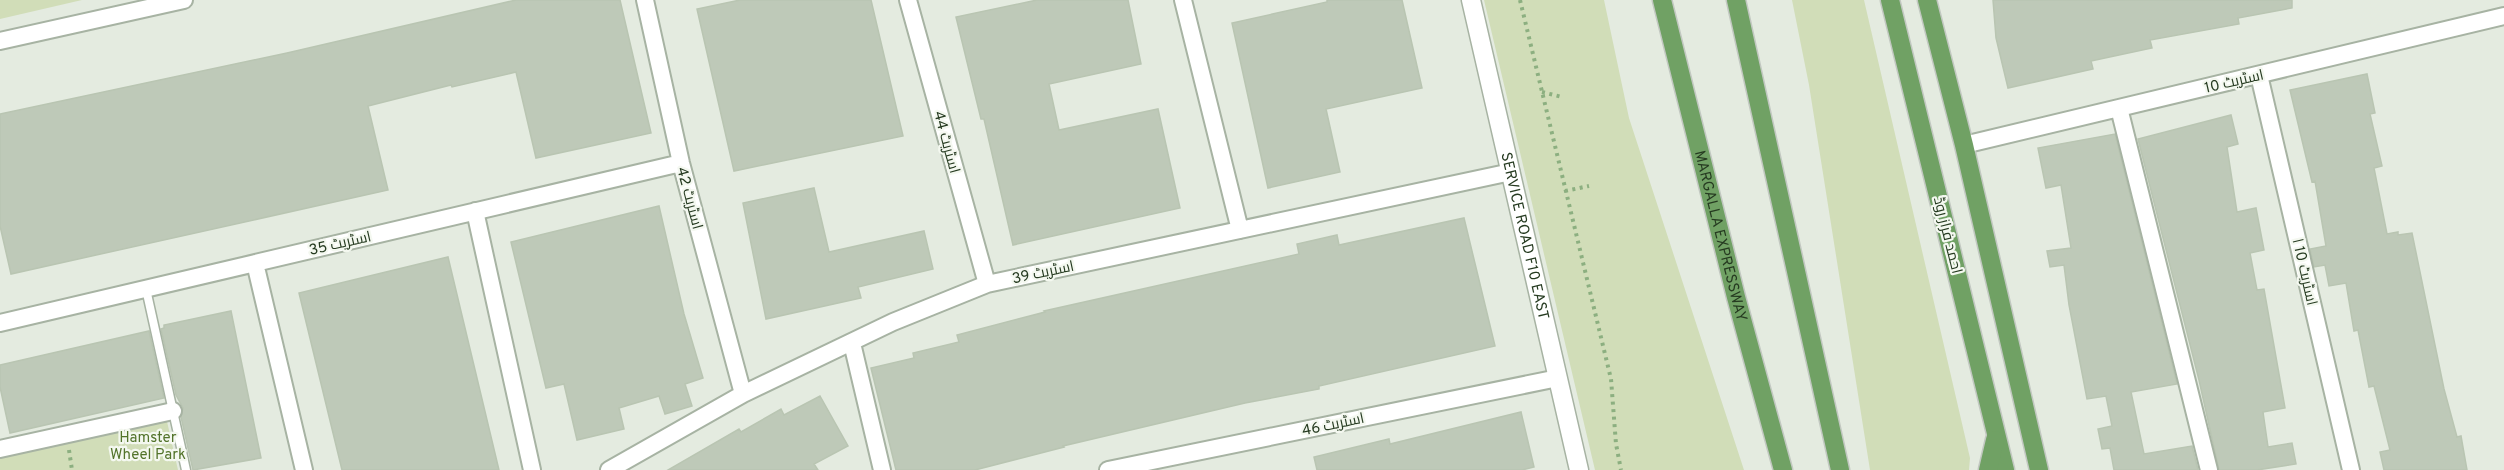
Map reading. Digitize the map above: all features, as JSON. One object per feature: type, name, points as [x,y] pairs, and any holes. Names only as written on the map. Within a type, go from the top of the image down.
[{"type":"main road","name":"MARGALLA EXPRESSWAY","points":[[1662,0],[1736,297],[1783,470]]},
{"type":"main road","points":[[1736,0],[1840,470]]},
{"type":"main road","name":"احمد فراز روڈ","points":[[1890,0],[2005,470]]},
{"type":"main road","points":[[1927,0],[1964,145],[2039,470]]},
{"type":"main road","points":[[1988,470],[1996,434]]},
{"type":"street","points":[[0,41],[184,0]]},
{"type":"street","name":"اسٹریٹ 42","points":[[645,0],[681,163],[743,394]]},
{"type":"street","name":"اسٹریٹ 44","points":[[908,0],[987,284]]},
{"type":"street","points":[[1183,0],[1240,230]]},
{"type":"street","name":"SERVICE ROAD F10 EAST","points":[[1471,0],[1579,470]]},
{"type":"street","name":"اسٹریٹ 10","points":[[1964,145],[2504,16]]},
{"type":"street","name":"اسٹریٹ 10 ا","points":[[2259,75],[2351,470]]},
{"type":"street","points":[[2119,108],[2210,470]]},
{"type":"street","name":"اسٹریٹ 35","points":[[0,323],[681,163]]},
{"type":"street","name":"اسٹریٹ 39","points":[[609,470],[743,394],[932,304],[987,284],[1511,172]]},
{"type":"street","points":[[475,211],[532,470]]},
{"type":"street","points":[[255,263],[304,470]]},
{"type":"street","points":[[852,343],[882,470]]},
{"type":"street","name":"اسٹریٹ 46","points":[[1108,470],[1558,378]]},
{"type":"street","points":[[0,449],[173,411]]},
{"type":"lane","points":[[146,289],[186,470]]},
{"type":"path","points":[[1520,0],[1611,379],[1616,444],[1622,470]]},
{"type":"path","points":[[1542,92],[1562,97]]},
{"type":"path","points":[[1565,191],[1589,186]]},
{"type":"path","points":[[67,470],[75,470]]},
{"type":"green space","points":[[0,0],[82,0],[0,19]]},
{"type":"green space","points":[[1484,0],[1604,0],[1629,118],[1744,470],[1595,470]]},
{"type":"green space","points":[[1792,0],[1864,0],[1970,458],[1969,470],[1870,470],[1809,85]]},
{"type":"green space","name":"Hamster Wheel Park","points":[[166,417],[178,470],[0,470],[0,453]]},
{"type":"building","points":[[516,0],[620,0],[651,133],[536,158],[516,72],[452,87],[451,85],[368,106],[388,190],[11,274],[0,226],[0,114],[287,53]]},
{"type":"building","points":[[740,0],[871,0],[903,136],[734,171],[697,9]]},
{"type":"building","points":[[1037,0],[1128,0],[1141,64],[1049,84],[1059,130],[1158,109],[1180,208],[1013,245],[984,119],[981,119],[956,17]]},
{"type":"building","points":[[1327,0],[1402,0],[1422,88],[1326,109],[1340,172],[1268,188],[1232,23],[1327,2]]},
{"type":"building","points":[[1993,0],[2292,0],[2292,8],[2238,18],[2239,24],[2150,40],[2152,48],[2091,61],[2093,69],[2008,88],[1996,38]]},
{"type":"building","points":[[2367,74],[2375,113],[2370,114],[2382,166],[2374,168],[2387,234],[2412,233],[2444,389],[2457,437],[2461,436],[2467,470],[2384,470],[2380,452],[2390,450],[2374,386],[2369,387],[2358,330],[2354,331],[2346,283],[2329,286],[2325,265],[2314,267],[2310,249],[2326,246],[2315,181],[2312,182],[2290,90]]},
{"type":"building","points":[[2231,115],[2238,144],[2227,147],[2237,212],[2256,208],[2264,250],[2250,253],[2257,290],[2264,289],[2285,408],[2263,412],[2268,447],[2292,443],[2296,464],[2257,470],[2219,470],[2199,380],[2138,139]]},
{"type":"building","points":[[2115,134],[2177,384],[2131,392],[2144,454],[2192,446],[2198,470],[2114,470],[2110,448],[2102,449],[2098,429],[2112,426],[2106,396],[2087,399],[2069,305],[2064,265],[2050,267],[2047,251],[2071,248],[2061,185],[2046,188],[2038,148]]},
{"type":"building","points":[[814,188],[829,252],[924,231],[933,269],[858,287],[861,298],[766,319],[743,203]]},
{"type":"building","points":[[659,206],[684,314],[703,378],[685,384],[692,406],[665,414],[659,396],[619,408],[624,429],[577,440],[564,384],[546,388],[511,242]]},
{"type":"building","points":[[1464,218],[1495,346],[1319,386],[1319,389],[1245,403],[1063,446],[975,470],[896,470],[871,368],[914,358],[913,353],[959,342],[957,335],[1044,311],[1299,254],[1297,244],[1337,235],[1339,245]]},
{"type":"building","points":[[448,257],[499,470],[342,470],[299,293]]},
{"type":"building","points":[[231,311],[261,458],[193,470],[181,417],[183,408],[176,395],[161,329],[164,325]]},
{"type":"building","points":[[149,331],[164,398],[10,433],[0,387],[0,365]]},
{"type":"building","points":[[820,396],[848,446],[814,464],[818,470],[668,470],[739,429],[741,432],[781,409],[784,415]]},
{"type":"building","points":[[1521,412],[1534,467],[1522,470],[1317,470],[1314,457],[1389,439],[1390,444]]}]
